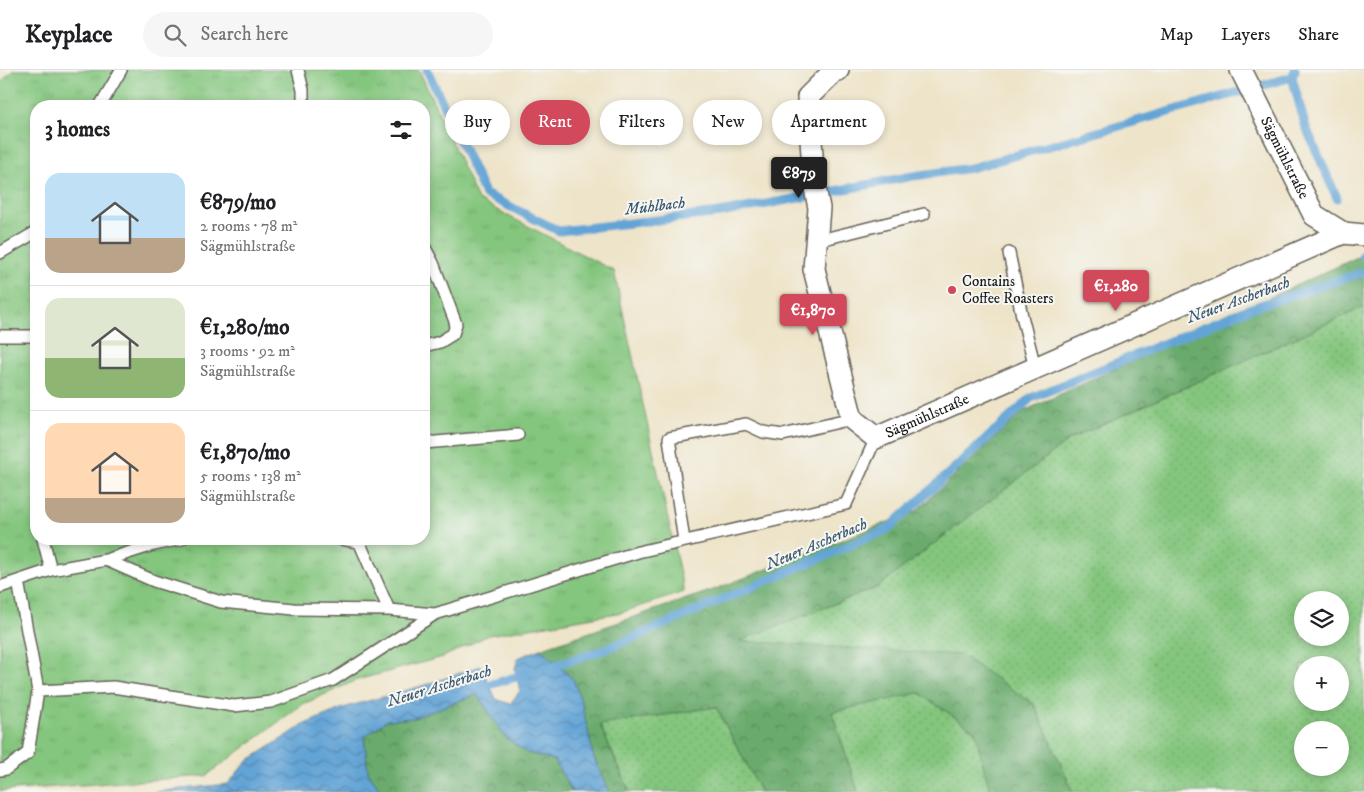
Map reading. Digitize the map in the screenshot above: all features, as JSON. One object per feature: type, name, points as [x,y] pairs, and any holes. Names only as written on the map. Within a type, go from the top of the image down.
[{"type":"street","points":[[838,70],[835,70],[808,97],[814,183],[819,208],[814,269],[852,419]]},
{"type":"street","name":"Sägmühlstraße","points":[[1242,70],[1314,215],[1343,233],[1364,235]]},
{"type":"street","name":"Sägmühlstraße","points":[[852,419],[876,438],[1343,233]]},
{"type":"lane","points":[[104,100],[121,70]]},
{"type":"lane","points":[[298,70],[303,90],[302,100]]},
{"type":"lane","points":[[816,241],[924,214]]},
{"type":"lane","points":[[0,253],[30,236]]},
{"type":"lane","points":[[1009,253],[1035,367]]},
{"type":"lane","points":[[430,257],[456,324],[453,334],[440,342],[430,344]]},
{"type":"lane","points":[[0,336],[30,336]]},
{"type":"lane","points":[[684,541],[669,438],[746,424],[763,432],[783,435],[852,419]]},
{"type":"lane","points":[[430,442],[518,435]]},
{"type":"lane","points":[[38,691],[113,688],[234,706],[271,702],[333,680],[435,614],[638,552],[846,504],[876,438]]},
{"type":"lane","points":[[45,545],[51,570]]},
{"type":"lane","points":[[0,587],[51,570],[106,560],[153,545]]},
{"type":"lane","points":[[360,545],[389,610]]},
{"type":"lane","points":[[106,560],[154,581],[221,602],[294,610],[389,610],[435,614]]},
{"type":"lane","points":[[0,770],[6,769],[28,753],[38,691],[18,581]]},
{"type":"green space","points":[[13,70],[419,70],[445,127],[445,145],[453,145],[478,200],[614,271],[684,592],[623,612],[489,635],[443,657],[357,680],[301,705],[206,776],[0,791],[0,83]]},
{"type":"green space","points":[[1364,254],[1364,307],[1070,439],[878,587],[739,641],[961,655],[1034,704],[1073,792],[990,792],[975,731],[919,693],[832,712],[858,792],[761,792],[716,707],[600,725],[629,792],[610,792],[594,758],[573,679],[540,649],[713,590],[916,511],[1024,411]]},
{"type":"green space","points":[[1364,307],[1364,792],[1073,792],[1034,704],[737,641],[876,588],[1070,439]]},
{"type":"green space","points":[[919,693],[976,731],[990,792],[858,792],[832,712]]},
{"type":"green space","points":[[477,694],[506,738],[527,753],[554,760],[572,792],[382,792],[368,773],[364,737],[387,720],[414,718]]},
{"type":"green space","points":[[716,707],[761,792],[630,792],[600,725]]},
{"type":"water","points":[[540,649],[573,679],[582,704],[594,758],[610,792],[572,792],[554,760],[527,753],[506,738],[477,694],[414,718],[387,720],[364,737],[368,772],[382,792],[153,792],[228,784],[246,762],[305,724],[343,708],[425,685],[481,666],[496,699],[510,704],[520,691],[515,669],[518,658]]},
{"type":"waterway","name":"Mühlbach","points":[[427,70],[485,194],[559,231],[720,213],[913,176],[971,168],[1292,77]]},
{"type":"waterway","name":"Neuer Ascherbach","points":[[1295,70],[1292,77],[1305,125],[1337,198]]},
{"type":"waterway","name":"Neuer Ascherbach","points":[[546,668],[604,650],[888,529],[1031,398],[1248,309],[1364,272]]},
{"type":"waterway","name":"Neuer Ascherbach","points":[[479,688],[526,674]]},
{"type":"place","name":"Contains Coffee Roasters","points":[[952,290]]}]
